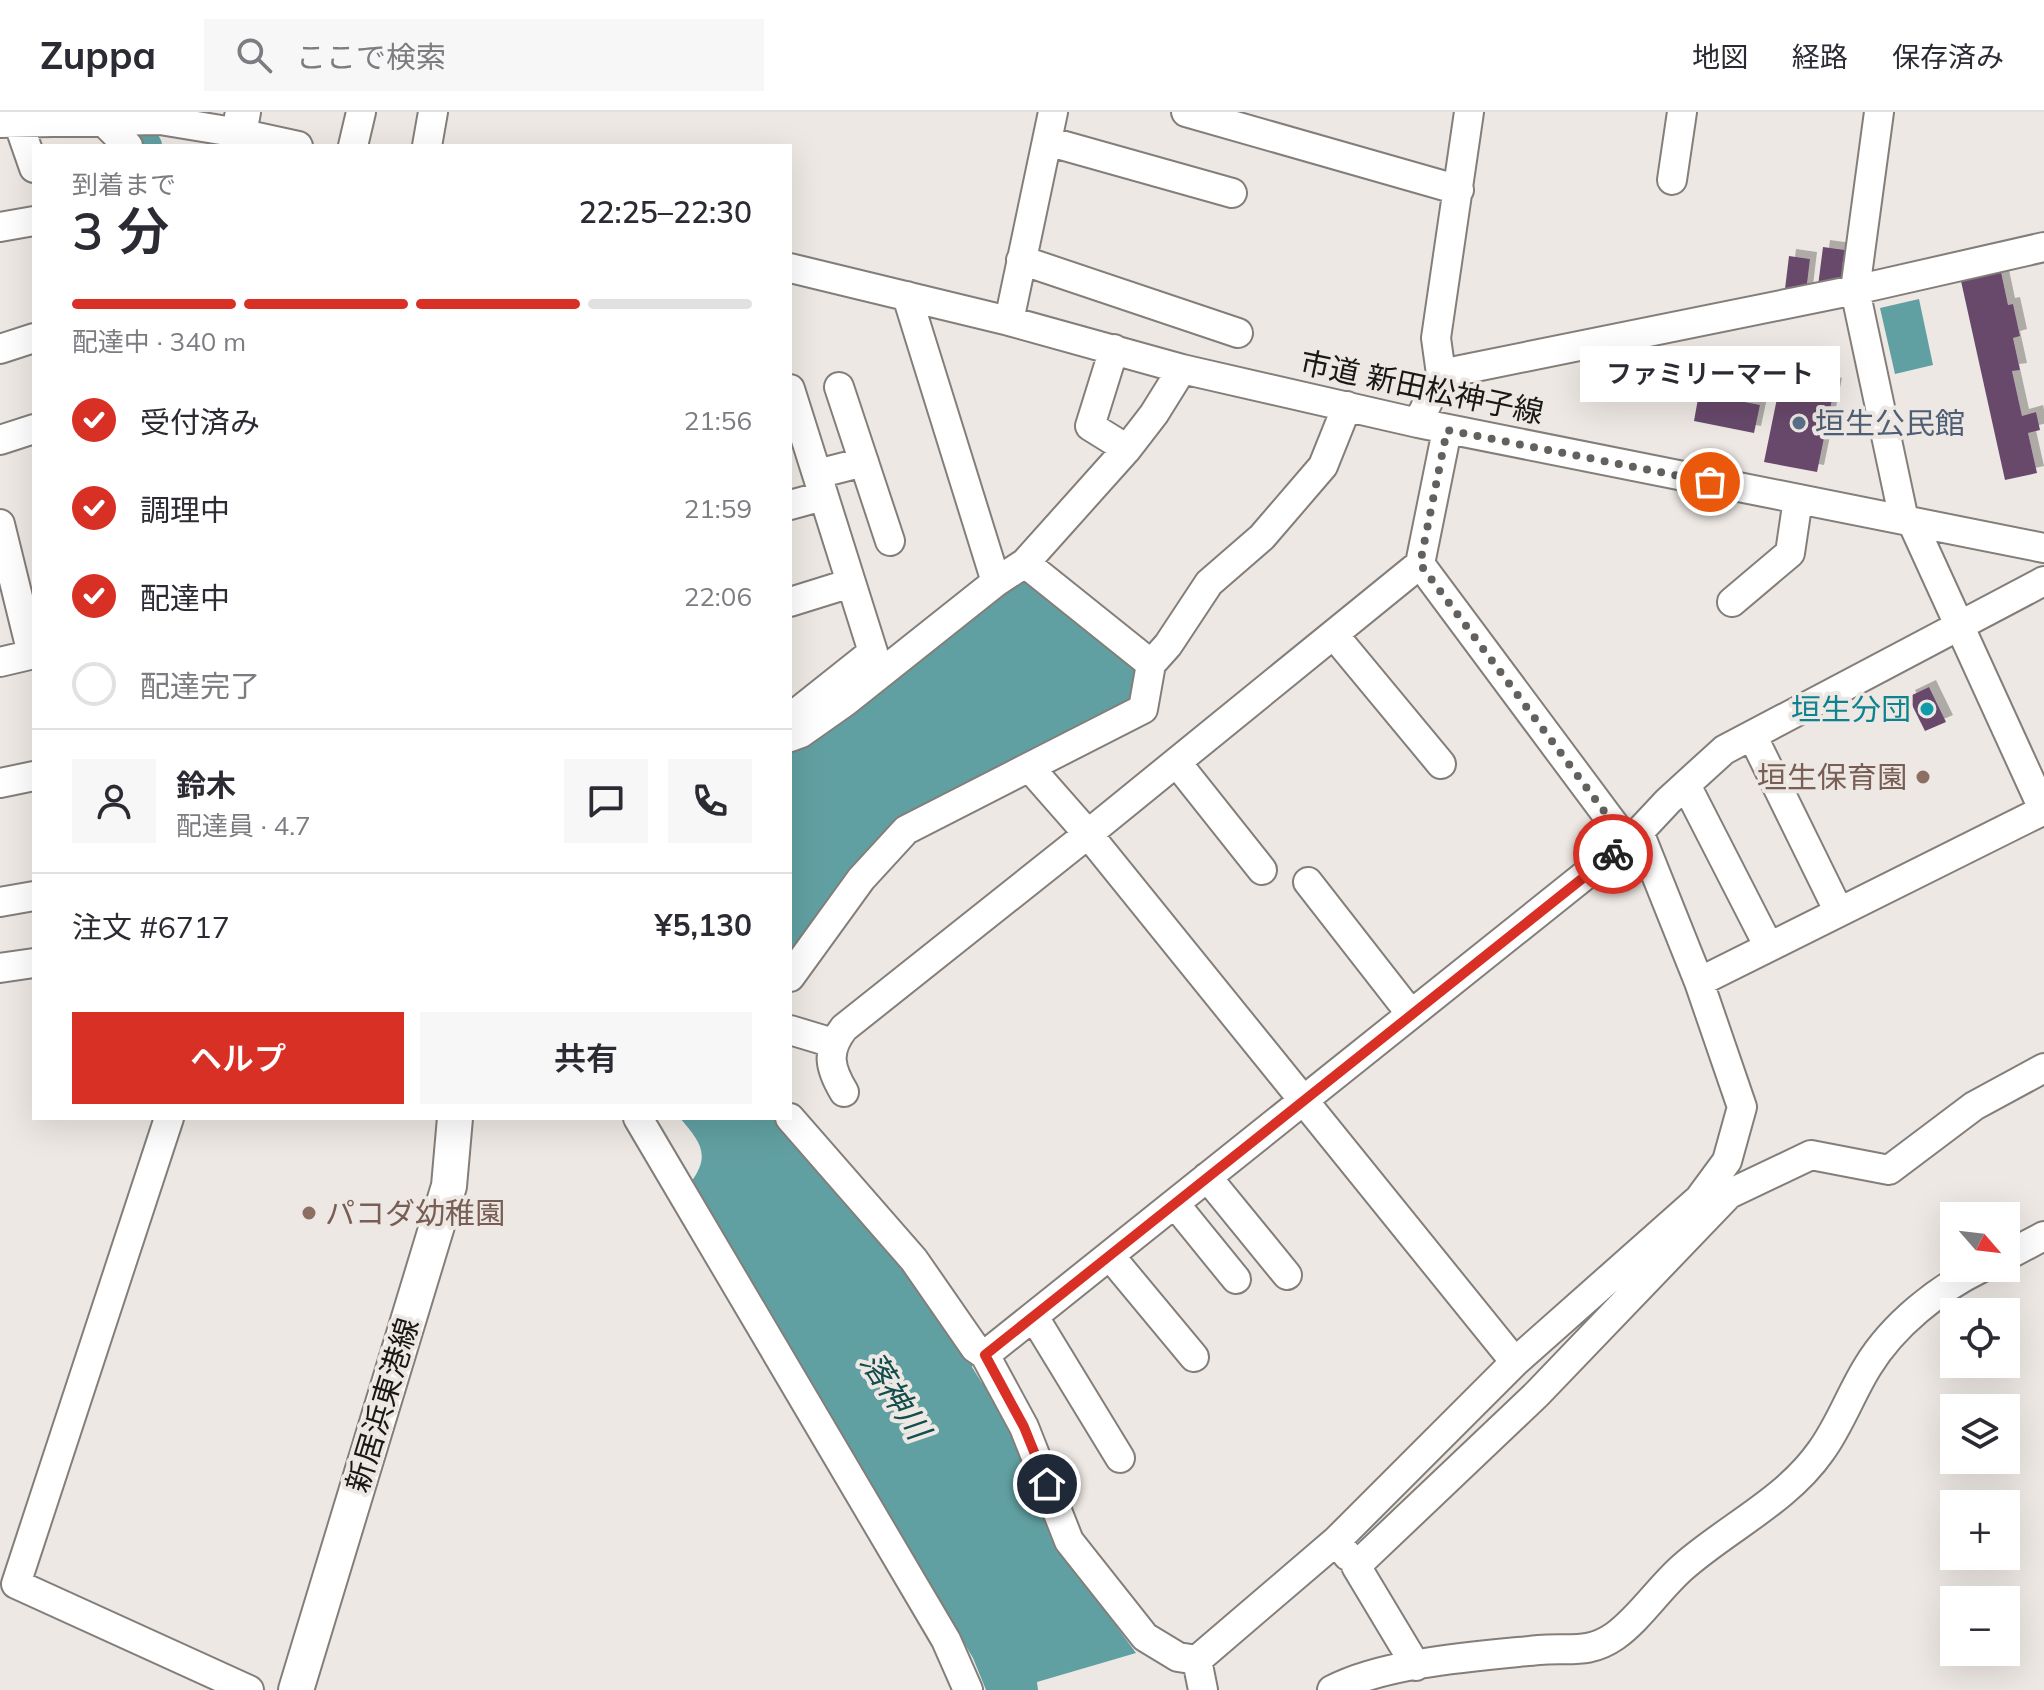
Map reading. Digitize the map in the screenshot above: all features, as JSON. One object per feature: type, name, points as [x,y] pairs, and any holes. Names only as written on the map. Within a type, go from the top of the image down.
[{"type":"main road","name":"新居浜東港線","points":[[296,1690],[449,1186],[455,1120]]},
{"type":"street","points":[[353,144],[361,112]]},
{"type":"street","points":[[427,144],[433,112]]},
{"type":"street","points":[[1009,321],[1053,112]]},
{"type":"street","points":[[1186,112],[1459,190]]},
{"type":"street","points":[[1418,423],[1441,374],[1436,338],[1469,112]]},
{"type":"street","points":[[1672,180],[1682,112]]},
{"type":"street","points":[[1699,982],[2044,811],[1908,521],[1855,290],[1879,112]]},
{"type":"street","points":[[152,118],[187,144]]},
{"type":"street","points":[[32,164],[9,122],[152,118],[242,130],[291,144]]},
{"type":"street","points":[[107,120],[126,144]]},
{"type":"street","points":[[1047,141],[1232,193]]},
{"type":"street","points":[[0,227],[32,221]]},
{"type":"street","points":[[1441,374],[1855,290],[2044,247]]},
{"type":"street","points":[[1021,260],[1238,333]]},
{"type":"street","name":"市道 新田松神子線","points":[[792,268],[1009,321],[1182,369],[1447,430],[2044,548]]},
{"type":"street","points":[[907,296],[996,582]]},
{"type":"street","points":[[0,349],[32,339]]},
{"type":"street","points":[[1114,349],[1090,426],[1127,449]]},
{"type":"street","points":[[792,736],[845,702],[996,582],[1025,563],[1127,449],[1154,414],[1182,369]]},
{"type":"street","points":[[839,387],[890,541]]},
{"type":"street","points":[[792,400],[873,652],[792,716]]},
{"type":"street","points":[[792,974],[861,879],[906,830],[1143,709],[1151,664],[1168,645],[1209,583],[1262,537],[1323,466],[1347,406]]},
{"type":"street","points":[[0,440],[32,430]]},
{"type":"street","points":[[844,1092],[833,1074],[833,1043],[844,1028],[1177,763],[1420,564],[1447,430]]},
{"type":"street","points":[[792,504],[864,462]]},
{"type":"street","points":[[1732,602],[1790,553],[1798,499]]},
{"type":"street","points":[[0,524],[32,650]]},
{"type":"street","points":[[1025,563],[1151,664]]},
{"type":"street","points":[[792,1120],[914,1260],[975,1348],[985,1355],[1024,1427],[1069,1541],[1145,1637],[1178,1657],[1197,1660],[1336,1541],[1515,1362],[1699,1199],[1727,1161],[1742,1107],[1699,982],[1633,837],[1420,564]]},
{"type":"street","points":[[985,1355],[1633,837],[1724,750],[1957,624],[2044,581]]},
{"type":"street","points":[[792,601],[851,583]]},
{"type":"street","points":[[1334,635],[1441,764]]},
{"type":"street","points":[[0,662],[32,654]]},
{"type":"street","points":[[1752,735],[1839,912]]},
{"type":"street","points":[[1177,763],[1262,870]]},
{"type":"street","points":[[1030,768],[1088,834],[1515,1362]]},
{"type":"street","points":[[0,783],[32,776]]},
{"type":"street","points":[[1686,785],[1769,947]]},
{"type":"street","points":[[1308,882],[1411,1014]]},
{"type":"street","points":[[0,902],[32,896]]},
{"type":"street","points":[[0,968],[32,963]]},
{"type":"street","points":[[792,1031],[833,1043]]},
{"type":"street","points":[[1356,1566],[1537,1394],[1729,1194],[1811,1155],[1889,1170],[1974,1106],[2044,1068]]},
{"type":"street","points":[[168,1120],[16,1584],[249,1690]]},
{"type":"street","points":[[639,1120],[946,1640],[968,1690]]},
{"type":"street","points":[[1207,1177],[1287,1275]]},
{"type":"street","points":[[1175,1204],[1236,1279]]},
{"type":"street","points":[[2020,1249],[2044,1236]]},
{"type":"street","points":[[1110,1256],[1194,1357]]},
{"type":"street","points":[[1332,1690],[1375,1673],[1543,1650],[1582,1651],[1615,1636],[1682,1568],[1790,1487],[1821,1451],[1869,1363],[1903,1324],[1957,1282]]},
{"type":"street","points":[[1034,1317],[1120,1458]]},
{"type":"street","points":[[1336,1541],[1356,1566],[1416,1666]]},
{"type":"street","points":[[1197,1660],[1203,1690]]},
{"type":"water","points":[[1919,299],[1933,365],[1895,374],[1880,308]]},
{"type":"water","points":[[1024,577],[1139,669],[1131,701],[905,819],[792,959],[792,752],[815,741],[857,711],[859,706]]},
{"type":"water","points":[[682,1120],[778,1120],[905,1267],[1005,1413],[1060,1549],[1136,1653],[1037,1682],[1038,1690],[986,1690],[973,1658],[691,1182],[702,1156],[693,1134]]},
{"type":"building","points":[[1823,247],[1845,250],[1842,267],[1848,268],[1847,279],[1841,278],[1839,289],[1818,286]]},
{"type":"building","points":[[1789,256],[1810,259],[1806,292],[1785,289]]},
{"type":"building","points":[[2001,272],[2008,305],[2013,304],[2020,336],[2013,338],[2020,370],[2012,371],[2022,416],[2036,412],[2040,430],[2028,433],[2037,473],[2005,480],[1961,281]]},
{"type":"building","name":"垣生公民館","points":[[1782,374],[1835,385],[1817,472],[1764,462]]},
{"type":"building","points":[[1699,393],[1760,405],[1754,433],[1694,421]]},
{"type":"building","name":"垣生分団","points":[[1929,687],[1946,722],[1925,731],[1908,697]]},
{"type":"waterway","name":"落神川","points":[[119,112],[144,144]]},
{"type":"way so far","points":[[1613,854],[1627,842],[1420,564],[1447,430],[1710,482]]},
{"type":"place","name":"垣生公民館","points":[[1799,423]]},
{"type":"place","name":"ファミリーマート","points":[[1710,482]]},
{"type":"place","name":"垣生分団","points":[[1927,709]]},
{"type":"place","name":"垣生保育園","points":[[1923,777]]},
{"type":"place","name":"パコダ幼稚園","points":[[309,1213]]},
{"type":"route","points":[[1047,1484],[1024,1427],[985,1355],[1613,854]]}]
